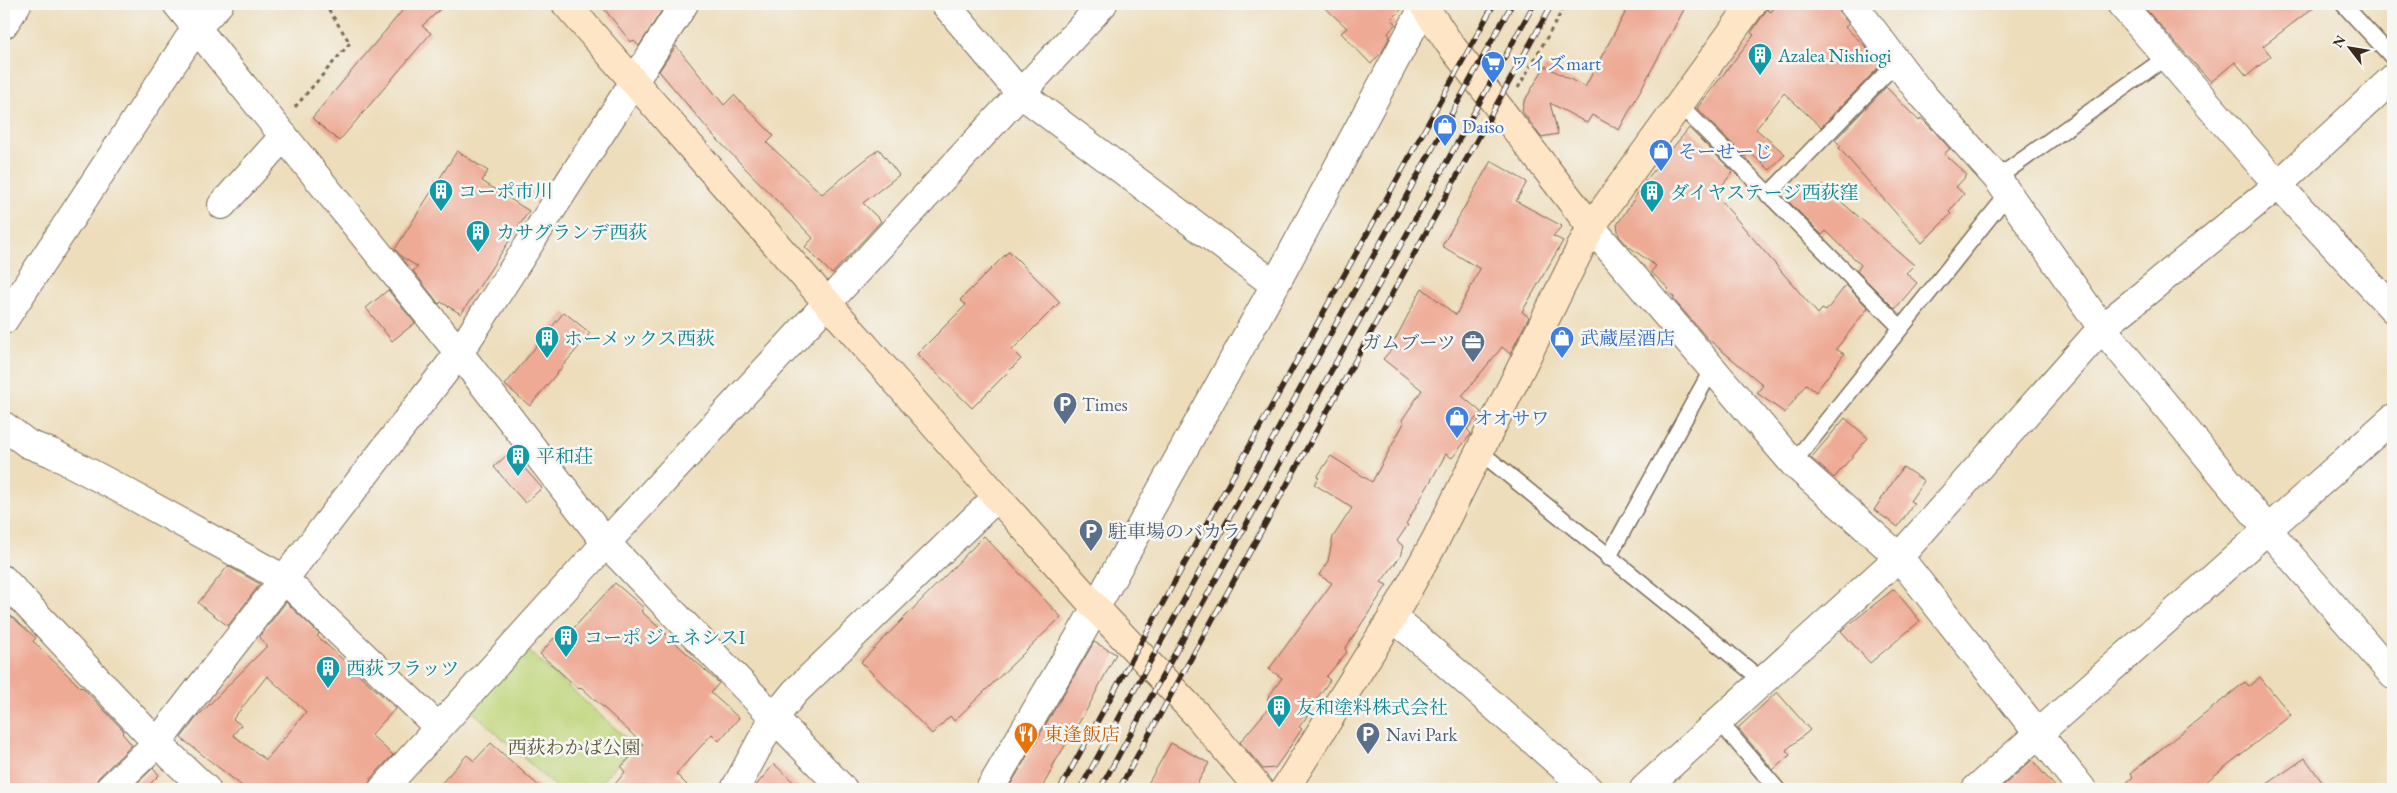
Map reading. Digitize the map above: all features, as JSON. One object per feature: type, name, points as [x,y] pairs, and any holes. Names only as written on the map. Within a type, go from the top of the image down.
[{"type":"street","points":[[4,24],[17,4]]},
{"type":"street","points":[[177,4],[459,354],[606,543],[842,789]]},
{"type":"street","points":[[4,320],[196,28],[219,4]]},
{"type":"street","points":[[566,4],[997,497],[1095,607],[1198,716],[1259,789]]},
{"type":"street","points":[[109,789],[158,742],[459,354],[684,4]]},
{"type":"street","points":[[945,4],[1020,93],[1274,286]]},
{"type":"street","points":[[383,789],[606,543],[1103,4]]},
{"type":"street","points":[[1285,789],[1392,618],[1436,539],[1591,227],[1752,4]]},
{"type":"street","points":[[1853,4],[1918,90],[2002,186],[2102,328],[2268,530],[2393,675]]},
{"type":"street","points":[[2121,4],[2278,185],[2393,309]]},
{"type":"street","points":[[990,789],[1095,607],[1274,286],[1424,5],[1449,43],[1503,115],[1591,227],[1794,463],[1899,557],[2082,789]]},
{"type":"street","points":[[1644,789],[1899,557],[2102,328],[2278,185],[2393,78]]},
{"type":"street","points":[[222,205],[280,132]]},
{"type":"street","points":[[1976,789],[2393,418]]},
{"type":"street","points":[[4,426],[28,444],[52,453],[126,492],[284,579],[438,727]]},
{"type":"street","points":[[735,789],[773,719],[795,692],[997,497]]},
{"type":"street","points":[[4,580],[158,742],[206,789]]},
{"type":"street","points":[[1392,618],[1414,635],[1588,789]]},
{"type":"lane","points":[[2343,4],[2393,58]]},
{"type":"lane","points":[[1794,463],[1900,328],[2002,186],[2168,56]]},
{"type":"lane","points":[[1768,195],[1897,62]]},
{"type":"lane","points":[[1678,104],[1900,328]]},
{"type":"lane","points":[[1608,558],[1712,369]]},
{"type":"lane","points":[[1479,450],[1608,558],[1763,682]]},
{"type":"lane","points":[[1720,721],[1777,789]]},
{"type":"path","points":[[280,132],[350,43],[325,4]]},
{"type":"path","points":[[1503,115],[1566,4]]},
{"type":"green space","name":"西荻わかば公園","points":[[525,648],[635,746],[594,789],[558,789],[471,710]]},
{"type":"building","points":[[408,4],[446,4],[422,26],[431,33],[339,141],[312,118]]},
{"type":"building","points":[[600,4],[666,4],[639,46],[633,40],[631,42]]},
{"type":"building","points":[[1321,4],[1407,4],[1392,19],[1396,24],[1388,33],[1390,36],[1382,52],[1371,64],[1341,33],[1347,28]]},
{"type":"building","points":[[1630,4],[1687,4],[1619,130],[1592,115],[1587,123],[1550,103],[1558,134],[1541,137],[1522,111],[1524,102],[1545,66],[1585,87]]},
{"type":"building","points":[[1777,4],[1838,4],[1840,13],[1849,24],[1845,27],[1866,47],[1880,66],[1821,127],[1784,93],[1756,129],[1785,154],[1770,170],[1749,152],[1745,157],[1697,108],[1754,35],[1751,33],[1767,9],[1771,12]]},
{"type":"building","points":[[2141,4],[2318,4],[2263,46],[2271,56],[2247,76],[2235,62],[2211,82]]},
{"type":"building","points":[[676,46],[724,105],[734,95],[774,136],[767,143],[822,194],[879,149],[899,175],[863,203],[881,221],[832,274],[805,247],[813,238],[712,134],[659,71]]},
{"type":"building","points":[[1886,87],[1919,121],[1921,118],[1934,131],[1950,149],[1944,154],[1967,175],[1956,187],[1964,194],[1949,212],[1951,214],[1922,243],[1839,148],[1841,146],[1835,140]]},
{"type":"building","points":[[1689,128],[1733,172],[1715,194],[1818,314],[1822,309],[1826,311],[1846,285],[1868,308],[1836,349],[1844,354],[1816,392],[1806,384],[1785,413],[1757,393],[1763,385],[1707,338],[1667,291],[1669,289],[1651,272],[1656,266],[1628,246],[1619,236],[1617,225],[1647,179]]},
{"type":"building","points":[[457,151],[488,171],[482,181],[529,211],[461,314],[441,302],[439,304],[413,271],[418,267],[402,257],[395,249]]},
{"type":"building","points":[[1491,161],[1527,182],[1516,201],[1562,226],[1553,236],[1563,241],[1522,312],[1529,317],[1510,354],[1502,347],[1462,396],[1481,412],[1467,429],[1471,434],[1452,458],[1446,454],[1406,524],[1408,525],[1397,541],[1403,546],[1400,557],[1381,582],[1387,585],[1345,649],[1347,652],[1326,677],[1330,680],[1313,704],[1315,706],[1299,727],[1302,729],[1275,768],[1263,769],[1240,742],[1273,703],[1267,699],[1282,678],[1269,669],[1332,583],[1319,575],[1328,561],[1333,537],[1352,508],[1314,484],[1331,456],[1372,482],[1404,423],[1402,420],[1422,390],[1383,359],[1391,350],[1388,348],[1396,338],[1422,288],[1456,315],[1480,269],[1442,246]]},
{"type":"building","points":[[1799,185],[1810,196],[1822,185],[1914,265],[1906,273],[1917,283],[1895,309],[1857,271],[1861,265],[1826,231],[1822,235],[1785,198]]},
{"type":"building","points":[[1009,251],[1060,302],[1012,350],[1021,359],[972,408],[917,354],[966,305],[960,300]]},
{"type":"building","points":[[388,290],[415,323],[392,341],[366,308]]},
{"type":"building","name":"ホーメックス西荻","points":[[564,312],[590,333],[530,406],[505,385]]},
{"type":"building","points":[[1845,418],[1868,438],[1834,478],[1811,458]]},
{"type":"building","name":"平和荘","points":[[510,452],[542,488],[525,503],[494,467]]},
{"type":"building","points":[[1903,467],[1924,481],[1910,501],[1914,503],[1898,527],[1874,510]]},
{"type":"building","points":[[984,536],[1061,617],[954,721],[950,716],[932,734],[861,662]]},
{"type":"building","points":[[228,566],[260,584],[228,626],[198,603]]},
{"type":"building","points":[[615,583],[644,608],[641,611],[719,683],[711,693],[739,718],[719,741],[712,734],[676,774],[691,789],[611,789],[625,772],[621,767],[643,744],[581,687],[579,689],[540,654],[554,638],[560,643]]},
{"type":"building","points":[[1894,589],[1920,621],[1870,663],[1841,631]]},
{"type":"building","points":[[286,602],[319,634],[317,636],[396,708],[371,735],[393,755],[371,778],[368,789],[246,789],[181,738],[197,717],[267,646],[259,637]],"holes":[[[267,676],[306,712],[266,760],[233,735],[241,725],[233,719]]]},
{"type":"building","points":[[4,610],[36,638],[33,641],[82,687],[124,731],[122,733],[132,745],[98,778],[94,789],[4,789]]},
{"type":"building","points":[[1094,642],[1116,654],[1041,789],[1008,789]]},
{"type":"building","points":[[2260,677],[2291,715],[2197,789],[2120,789],[2133,777],[2131,773],[2245,682],[2249,686]]},
{"type":"building","points":[[1777,692],[1810,730],[1786,750],[1790,755],[1773,770],[1738,728]]},
{"type":"building","points":[[491,743],[542,789],[436,789],[467,755],[474,761]]},
{"type":"building","points":[[1171,743],[1209,763],[1194,789],[1145,789]]},
{"type":"building","points":[[2305,758],[2327,789],[2260,789]]},
{"type":"building","points":[[2032,760],[2057,789],[1999,789]]},
{"type":"building","points":[[774,764],[801,789],[753,789]]},
{"type":"building","points":[[153,768],[159,775],[145,789],[131,789]]},
{"type":"railway","points":[[1060,789],[1494,4]]},
{"type":"railway","points":[[1080,789],[1512,4]]},
{"type":"railway","points":[[1100,789],[1534,4]]},
{"type":"railway","points":[[1119,789],[1552,4]]},
{"type":"place","name":"Azalea Nishiogi","points":[[1760,76]]},
{"type":"place","name":"ワイズmart","points":[[1493,84]]},
{"type":"place","name":"Daiso","points":[[1445,147]]},
{"type":"place","name":"そーせーじ","points":[[1661,172]]},
{"type":"place","name":"コーポ市川","points":[[441,212]]},
{"type":"place","name":"ダイヤステージ西荻窪","points":[[1652,213]]},
{"type":"place","name":"カサグランデ西荻","points":[[478,253]]},
{"type":"place","name":"ホーメックス西荻","points":[[547,359]]},
{"type":"place","name":"武蔵屋酒店","points":[[1562,359]]},
{"type":"place","name":"ガムブーツ","points":[[1473,363]]},
{"type":"place","name":"Times","points":[[1065,425]]},
{"type":"place","name":"オオサワ","points":[[1457,439]]},
{"type":"place","name":"平和荘","points":[[518,477]]},
{"type":"place","name":"駐車場のバカラ","points":[[1091,552]]},
{"type":"place","name":"コーポ ジェネシスI","points":[[566,658]]},
{"type":"place","name":"西荻フラッツ","points":[[328,689]]},
{"type":"place","name":"友和塗料株式会社","points":[[1279,728]]},
{"type":"place","name":"東逢飯店","points":[[1026,755]]},
{"type":"place","name":"Navi Park","points":[[1368,755]]}]
